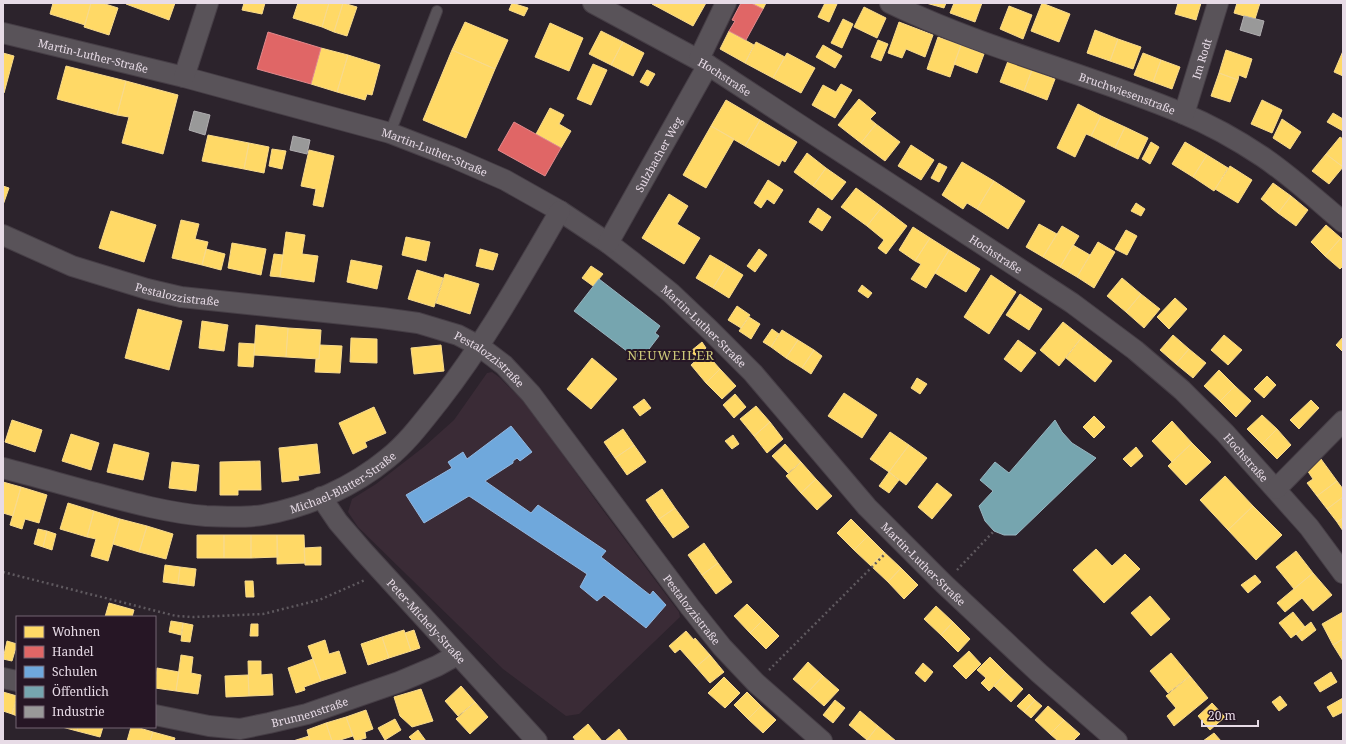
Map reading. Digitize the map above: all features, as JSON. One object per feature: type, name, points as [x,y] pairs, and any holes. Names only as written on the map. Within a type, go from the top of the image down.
[{"type":"street","points":[[184,77],[208,3]]},
{"type":"street","name":"Hochstraße","points":[[593,3],[703,62],[1072,303],[1135,350],[1182,390],[1225,433],[1276,488],[1309,527],[1343,573]]},
{"type":"street","name":"Sulzbacher Weg","points":[[608,243],[703,62],[726,3]]},
{"type":"street","name":"Bruchwiesenstraße","points":[[890,3],[912,14],[975,38],[1110,85],[1184,114],[1220,132],[1263,157],[1342,219]]},
{"type":"street","name":"Im Rodt","points":[[1184,114],[1218,3]]},
{"type":"street","name":"Martin-Luther-Straße","points":[[3,33],[184,77],[390,133],[452,156],[505,180],[560,211],[608,243],[634,263],[710,330],[753,373],[867,507],[900,538],[944,584],[1039,673],[1117,741]]},
{"type":"street","name":"Michael-Blatter-Straße","points":[[3,468],[132,503],[175,513],[207,516],[262,515],[295,507],[321,498],[363,476],[389,458],[420,426],[479,346],[560,211]]},
{"type":"street","name":"Pestalozzistraße","points":[[3,235],[72,266],[147,289],[181,297],[418,323],[458,335],[479,346],[504,365],[531,394],[690,607],[722,647],[756,683],[822,741]]},
{"type":"street","points":[[1276,488],[1343,421]]},
{"type":"street","name":"Peter-Michely-Straße","points":[[321,498],[338,522],[382,572],[537,741]]},
{"type":"street","name":"Brunnenstraße","points":[[156,714],[244,735],[399,682],[457,655]]},
{"type":"street","points":[[3,678],[16,681]]},
{"type":"lane","points":[[390,133],[437,11]]},
{"type":"path","points":[[944,584],[994,531]]},
{"type":"path","points":[[756,683],[900,538]]},
{"type":"path","points":[[3,572],[176,616],[194,618],[263,614],[319,600],[382,572]]},
{"type":"shaded area","points":[[492,372],[527,405],[679,612],[680,617],[579,714],[566,716],[503,669],[358,527],[348,512],[352,499],[376,484],[425,446],[454,420],[487,373]]},
{"type":"building: Wohnen","points":[[53,3],[91,3],[85,25],[50,14]]},
{"type":"building: Wohnen","points":[[91,3],[102,3],[118,8],[109,35],[84,27]]},
{"type":"building: Wohnen","points":[[175,3],[169,20],[126,4]]},
{"type":"building: Wohnen","points":[[244,3],[265,3],[262,14],[242,10]]},
{"type":"building: Wohnen","points":[[298,3],[329,3],[322,27],[293,18]]},
{"type":"building: Wohnen","points":[[329,3],[343,3],[334,32],[322,27]]},
{"type":"building: Wohnen","points":[[343,3],[357,7],[347,36],[334,32]]},
{"type":"building: Wohnen","points":[[512,3],[528,8],[524,16],[509,10]]},
{"type":"building: Wohnen","points":[[652,3],[706,3],[693,26]]},
{"type":"building: Wohnen","points":[[751,3],[766,3],[763,9]]},
{"type":"building: Wohnen","points":[[825,3],[837,4],[829,22],[818,17]]},
{"type":"building: Wohnen","points":[[926,3],[946,3],[944,8]]},
{"type":"building: Wohnen","points":[[954,3],[982,3],[975,22],[950,13]]},
{"type":"building: Wohnen","points":[[1042,3],[1070,14],[1059,42],[1031,31]]},
{"type":"building: Wohnen","points":[[1178,3],[1201,3],[1196,20],[1175,14]]},
{"type":"building: Wohnen","points":[[1237,3],[1260,3],[1255,19],[1234,13]]},
{"type":"building: Wohnen","points":[[1009,6],[1032,15],[1023,39],[1000,29]]},
{"type":"building: Wohnen","points":[[864,7],[886,18],[877,38],[854,27]]},
{"type":"building: Wohnen","points":[[843,19],[853,24],[842,48],[831,43]]},
{"type":"building: Wohnen","points":[[465,22],[508,40],[495,69],[452,50]]},
{"type":"building: Wohnen","points":[[899,22],[933,35],[925,57],[906,49],[902,58],[888,53]]},
{"type":"building: Wohnen","points":[[550,23],[583,38],[569,71],[535,57]]},
{"type":"building: Wohnen","points":[[1095,30],[1118,39],[1110,61],[1087,53]]},
{"type":"building: Wohnen","points":[[601,31],[623,42],[611,65],[589,54]]},
{"type":"building: Wohnen","points":[[729,31],[754,45],[745,63],[720,49]]},
{"type":"building: Wohnen","points":[[938,37],[961,45],[950,77],[927,69]]},
{"type":"building: Wohnen","points":[[1118,39],[1141,47],[1133,69],[1110,61]]},
{"type":"building: Wohnen","points":[[878,40],[888,44],[881,61],[871,57]]},
{"type":"building: Wohnen","points":[[623,42],[644,53],[633,76],[611,65]]},
{"type":"building: Wohnen","points":[[756,42],[785,57],[773,78],[745,63]]},
{"type":"building: Wohnen","points":[[823,45],[842,56],[835,68],[816,57]]},
{"type":"building: Wohnen","points":[[961,45],[984,54],[977,73],[954,64]]},
{"type":"building: Wohnen","points":[[321,48],[348,55],[337,92],[311,84]]},
{"type":"building: Wohnen","points":[[452,50],[495,69],[466,138],[423,120]]},
{"type":"building: Wohnen","points":[[1226,50],[1252,59],[1246,78],[1239,75],[1238,80],[1219,73]]},
{"type":"building: Wohnen","points":[[1343,51],[1343,76],[1334,72]]},
{"type":"building: Wohnen","points":[[3,53],[14,56],[4,93],[3,93]]},
{"type":"building: Wohnen","points":[[787,53],[815,68],[801,93],[773,78]]},
{"type":"building: Wohnen","points":[[1143,53],[1161,60],[1153,82],[1134,75]]},
{"type":"building: Wohnen","points":[[348,55],[380,65],[372,95],[367,94],[365,100],[337,92]]},
{"type":"building: Wohnen","points":[[1161,60],[1180,67],[1172,89],[1153,82]]},
{"type":"building: Wohnen","points":[[1008,61],[1032,70],[1024,91],[1000,82]]},
{"type":"building: Wohnen","points":[[593,64],[607,70],[591,105],[577,99]]},
{"type":"building: Wohnen","points":[[66,66],[126,81],[117,115],[57,99]]},
{"type":"building: Wohnen","points":[[647,70],[655,74],[648,86],[640,82]]},
{"type":"building: Wohnen","points":[[1032,70],[1055,79],[1047,100],[1024,91]]},
{"type":"building: Wohnen","points":[[1219,73],[1238,80],[1230,102],[1211,96]]},
{"type":"building: Wohnen","points":[[126,81],[178,95],[163,154],[122,143],[129,117],[117,115]]},
{"type":"building: Wohnen","points":[[841,84],[852,90],[835,118],[812,105],[823,85],[836,92]]},
{"type":"building: Wohnen","points":[[859,99],[876,113],[870,119],[876,124],[861,143],[838,125]]},
{"type":"building: Wohnen","points":[[726,100],[760,120],[745,146],[711,126]]},
{"type":"building: Wohnen","points":[[1262,100],[1282,110],[1272,133],[1251,124]]},
{"type":"building: Wohnen","points":[[1078,104],[1101,116],[1091,136],[1086,134],[1075,157],[1057,148]]},
{"type":"building: Wohnen","points":[[550,108],[564,115],[559,124],[571,131],[561,148],[536,134]]},
{"type":"building: Wohnen","points":[[1333,113],[1343,119],[1343,131],[1327,122]]},
{"type":"building: Wohnen","points":[[1101,116],[1125,127],[1115,148],[1091,136]]},
{"type":"building: Wohnen","points":[[1282,119],[1301,132],[1290,149],[1273,138]]},
{"type":"building: Wohnen","points":[[760,120],[797,142],[785,162],[782,160],[779,166],[745,146]]},
{"type":"building: Wohnen","points":[[876,124],[900,142],[885,161],[861,143]]},
{"type":"building: Wohnen","points":[[711,126],[734,139],[706,188],[683,175]]},
{"type":"building: Wohnen","points":[[1125,127],[1148,138],[1138,159],[1115,148]]},
{"type":"building: Wohnen","points":[[208,135],[249,143],[244,169],[202,161]]},
{"type":"building: Wohnen","points":[[1340,137],[1343,139],[1343,167],[1326,154]]},
{"type":"building: Wohnen","points":[[1151,142],[1159,147],[1150,164],[1142,159]]},
{"type":"building: Wohnen","points":[[1185,142],[1207,155],[1193,177],[1172,164]]},
{"type":"building: Wohnen","points":[[249,143],[269,147],[264,173],[244,169]]},
{"type":"building: Wohnen","points":[[911,145],[934,160],[921,180],[898,166]]},
{"type":"building: Wohnen","points":[[272,149],[286,151],[282,169],[269,166]]},
{"type":"building: Wohnen","points":[[309,150],[334,156],[323,207],[313,205],[316,189],[301,186]]},
{"type":"building: Wohnen","points":[[807,153],[826,168],[813,186],[794,172]]},
{"type":"building: Wohnen","points":[[1326,154],[1343,167],[1329,184],[1312,171]]},
{"type":"building: Wohnen","points":[[1207,155],[1228,168],[1214,191],[1193,177]]},
{"type":"building: Wohnen","points":[[962,162],[994,181],[977,209],[967,203],[963,209],[942,195]]},
{"type":"building: Wohnen","points":[[939,163],[947,167],[939,182],[931,178]]},
{"type":"building: Wohnen","points":[[1230,166],[1252,180],[1238,203],[1215,189]]},
{"type":"building: Wohnen","points":[[826,168],[846,182],[832,200],[813,186]]},
{"type":"building: Wohnen","points":[[768,180],[783,190],[774,204],[767,199],[761,208],[754,203]]},
{"type":"building: Wohnen","points":[[994,181],[1025,201],[1008,229],[977,209]]},
{"type":"building: Wohnen","points":[[1273,183],[1291,196],[1278,213],[1261,199]]},
{"type":"building: Wohnen","points":[[3,186],[9,188],[3,205]]},
{"type":"building: Wohnen","points":[[856,188],[882,207],[867,226],[841,207]]},
{"type":"building: Wohnen","points":[[669,194],[688,206],[677,224],[700,238],[684,264],[642,238]]},
{"type":"building: Wohnen","points":[[1291,196],[1308,210],[1296,226],[1278,213]]},
{"type":"building: Wohnen","points":[[1136,203],[1145,209],[1141,216],[1131,211]]},
{"type":"building: Wohnen","points":[[882,207],[907,226],[886,254],[878,248],[884,240],[867,226]]},
{"type":"building: Wohnen","points":[[818,208],[831,217],[822,231],[809,222]]},
{"type":"building: Wohnen","points":[[111,211],[156,225],[144,262],[99,248]]},
{"type":"building: Wohnen","points":[[181,220],[199,224],[195,239],[208,242],[202,265],[172,258]]},
{"type":"building: Wohnen","points":[[1039,224],[1057,234],[1043,257],[1026,247]]},
{"type":"building: Wohnen","points":[[1326,225],[1341,238],[1325,256],[1311,242]]},
{"type":"building: Wohnen","points":[[1062,226],[1079,236],[1060,267],[1043,257]]},
{"type":"building: Wohnen","points":[[913,227],[930,238],[915,261],[899,250]]},
{"type":"building: Wohnen","points":[[1126,230],[1137,236],[1127,255],[1115,249]]},
{"type":"building: Wohnen","points":[[286,232],[305,235],[302,254],[318,256],[314,282],[280,277]]},
{"type":"building: Wohnen","points":[[406,237],[430,242],[426,261],[402,255]]},
{"type":"building: Wohnen","points":[[930,238],[949,250],[926,288],[911,279],[921,264],[915,261]]},
{"type":"building: Wohnen","points":[[1341,238],[1343,240],[1343,266],[1340,269],[1325,256]]},
{"type":"building: Wohnen","points":[[1098,242],[1115,252],[1094,288],[1077,277]]},
{"type":"building: Wohnen","points":[[232,243],[266,249],[261,275],[228,268]]},
{"type":"building: Wohnen","points":[[1073,245],[1090,255],[1077,277],[1060,267]]},
{"type":"building: Wohnen","points":[[206,249],[225,254],[221,270],[202,265]]},
{"type":"building: Wohnen","points":[[480,249],[498,254],[493,270],[476,266]]},
{"type":"building: Wohnen","points":[[759,249],[767,255],[755,272],[747,266]]},
{"type":"building: Wohnen","points":[[949,250],[980,269],[966,292],[935,273]]},
{"type":"building: Wohnen","points":[[274,254],[283,255],[280,277],[270,276]]},
{"type":"building: Wohnen","points":[[710,255],[727,265],[713,288],[696,278]]},
{"type":"building: Wohnen","points":[[351,260],[382,266],[377,289],[347,282]]},
{"type":"building: Wohnen","points":[[727,265],[743,275],[729,298],[713,288]]},
{"type":"building: Wohnen","points":[[591,266],[603,274],[593,286],[582,278]]},
{"type":"building: Wohnen","points":[[417,270],[443,278],[434,307],[408,299]]},
{"type":"building: Wohnen","points":[[445,274],[479,284],[470,314],[436,303]]},
{"type":"building: Wohnen","points":[[991,275],[1016,292],[989,334],[964,317]]},
{"type":"building: Wohnen","points":[[1122,278],[1141,294],[1126,312],[1107,296]]},
{"type":"building: Wohnen","points":[[862,285],[872,293],[868,298],[858,291]]},
{"type":"building: Wohnen","points":[[1020,294],[1042,309],[1029,330],[1006,315]]},
{"type":"building: Wohnen","points":[[1141,294],[1160,309],[1144,328],[1126,312]]},
{"type":"building: Wohnen","points":[[1175,298],[1187,309],[1169,329],[1157,317]]},
{"type":"building: Wohnen","points":[[737,306],[750,315],[741,328],[728,320]]},
{"type":"building: Wohnen","points":[[138,309],[182,321],[169,370],[125,358]]},
{"type":"building: Wohnen","points":[[749,317],[760,324],[751,339],[739,331]]},
{"type":"building: Wohnen","points":[[202,321],[228,325],[224,351],[199,348]]},
{"type":"building: Wohnen","points":[[1063,322],[1082,337],[1059,366],[1040,350]]},
{"type":"building: Wohnen","points":[[256,325],[288,328],[286,357],[254,355]]},
{"type":"building: Wohnen","points":[[288,328],[321,330],[319,359],[286,357]]},
{"type":"building: Wohnen","points":[[772,329],[779,334],[771,347],[763,342]]},
{"type":"building: Wohnen","points":[[782,330],[798,340],[786,358],[771,347]]},
{"type":"building: Wohnen","points":[[1173,335],[1189,349],[1176,364],[1160,350]]},
{"type":"building: Wohnen","points":[[1224,335],[1242,350],[1228,365],[1211,350]]},
{"type":"building: Wohnen","points":[[1082,337],[1112,361],[1095,382],[1066,358]]},
{"type":"building: Wohnen","points":[[1343,337],[1343,352],[1336,345]]},
{"type":"building: Wohnen","points":[[351,338],[377,339],[377,363],[350,362]]},
{"type":"building: Wohnen","points":[[798,340],[814,350],[802,368],[786,358]]},
{"type":"building: Wohnen","points":[[1018,340],[1036,353],[1021,372],[1004,359]]},
{"type":"building: Wohnen","points":[[702,342],[706,348],[696,357],[691,351]]},
{"type":"building: Wohnen","points":[[239,343],[255,344],[253,367],[238,366]]},
{"type":"building: Wohnen","points":[[320,345],[342,346],[340,373],[315,372],[316,359],[319,359]]},
{"type":"building: Wohnen","points":[[441,345],[444,371],[414,374],[411,348]]},
{"type":"building: Wohnen","points":[[1189,349],[1206,363],[1193,378],[1176,364]]},
{"type":"building: Wohnen","points":[[814,350],[822,356],[811,374],[802,368]]},
{"type":"building: Wohnen","points":[[705,352],[720,369],[706,383],[691,365]]},
{"type":"building: Wohnen","points":[[592,358],[617,379],[591,409],[567,389]]},
{"type":"building: Wohnen","points":[[720,369],[736,386],[722,399],[706,383]]},
{"type":"building: Wohnen","points":[[1219,370],[1235,386],[1220,401],[1204,386]]},
{"type":"building: Wohnen","points":[[1267,376],[1276,385],[1264,398],[1254,389]]},
{"type":"building: Wohnen","points":[[917,378],[927,384],[920,394],[911,388]]},
{"type":"building: Wohnen","points":[[1235,386],[1251,401],[1236,417],[1220,401]]},
{"type":"building: Wohnen","points":[[844,393],[877,415],[862,438],[828,416]]},
{"type":"building: Wohnen","points":[[735,394],[746,407],[734,418],[723,405]]},
{"type":"building: Wohnen","points":[[644,399],[651,408],[640,416],[633,407]]},
{"type":"building: Wohnen","points":[[1311,400],[1319,408],[1299,429],[1290,420]]},
{"type":"building: Wohnen","points":[[756,406],[770,422],[754,436],[740,419]]},
{"type":"building: Wohnen","points":[[374,407],[386,433],[365,442],[367,447],[353,454],[339,423]]},
{"type":"building: Wohnen","points":[[1262,415],[1277,429],[1262,444],[1247,429]]},
{"type":"building: Wohnen","points":[[1094,416],[1105,427],[1094,438],[1083,427]]},
{"type":"building: Wohnen","points":[[12,420],[42,430],[35,452],[5,442]]},
{"type":"building: Wohnen","points":[[1172,421],[1192,443],[1172,462],[1152,441]]},
{"type":"building: Wohnen","points":[[770,422],[783,439],[767,453],[754,436]]},
{"type":"building: Wohnen","points":[[623,429],[634,445],[615,458],[604,442]]},
{"type":"building: Wohnen","points":[[1277,429],[1291,445],[1277,459],[1262,444]]},
{"type":"building: Wohnen","points":[[890,432],[909,445],[889,472],[870,459]]},
{"type":"building: Wohnen","points":[[71,434],[99,443],[91,470],[62,461]]},
{"type":"building: Wohnen","points":[[733,435],[739,444],[732,449],[725,441]]},
{"type":"building: Wohnen","points":[[1192,443],[1211,462],[1186,485],[1168,466]]},
{"type":"building: Wohnen","points":[[114,444],[149,453],[143,480],[107,472]]},
{"type":"building: Wohnen","points":[[317,444],[320,473],[298,476],[299,480],[282,482],[279,448]]},
{"type":"building: Wohnen","points":[[785,444],[801,462],[788,473],[772,456]]},
{"type":"building: Wohnen","points":[[634,445],[646,462],[627,475],[615,458]]},
{"type":"building: Wohnen","points":[[909,445],[927,458],[906,485],[889,472]]},
{"type":"building: Wohnen","points":[[1136,447],[1143,456],[1131,467],[1123,459]]},
{"type":"building: Wohnen","points":[[1321,459],[1337,481],[1317,496],[1307,483],[1313,479],[1307,470]]},
{"type":"building: Wohnen","points":[[260,461],[261,490],[238,490],[238,495],[220,495],[220,462]]},
{"type":"building: Wohnen","points":[[172,462],[199,465],[196,491],[169,488]]},
{"type":"building: Wohnen","points":[[801,462],[816,479],[801,493],[786,476]]},
{"type":"building: Wohnen","points":[[889,472],[899,480],[889,493],[879,486]]},
{"type":"building: Wohnen","points":[[1225,476],[1253,506],[1228,530],[1200,500]]},
{"type":"building: Wohnen","points":[[816,479],[832,496],[817,510],[801,493]]},
{"type":"building: Wohnen","points":[[1337,481],[1343,489],[1343,497],[1327,509],[1317,496]]},
{"type":"building: Wohnen","points":[[3,482],[21,487],[13,516],[3,513]]},
{"type":"building: Wohnen","points":[[937,483],[952,495],[932,519],[918,507]]},
{"type":"building: Wohnen","points":[[21,487],[47,495],[39,523],[25,519],[22,529],[10,525]]},
{"type":"building: Wohnen","points":[[662,489],[675,508],[659,519],[646,500]]},
{"type":"building: Wohnen","points":[[1343,497],[1343,518],[1337,522],[1327,509]]},
{"type":"building: Wohnen","points":[[68,503],[94,511],[87,537],[60,529]]},
{"type":"building: Wohnen","points":[[1253,506],[1282,535],[1256,560],[1228,530]]},
{"type":"building: Wohnen","points":[[675,508],[689,527],[673,538],[659,519]]},
{"type":"building: Wohnen","points":[[94,511],[120,519],[108,561],[91,556],[96,539],[87,537]]},
{"type":"building: Wohnen","points":[[1343,518],[1343,531],[1337,522]]},
{"type":"building: Wohnen","points":[[120,519],[147,526],[139,552],[113,544]]},
{"type":"building: Wohnen","points":[[851,519],[868,536],[854,550],[837,533]]},
{"type":"building: Wohnen","points":[[147,526],[173,534],[166,559],[139,552]]},
{"type":"building: Wohnen","points":[[38,529],[47,531],[43,547],[34,544]]},
{"type":"building: Wohnen","points":[[47,531],[56,534],[52,550],[43,547]]},
{"type":"building: Wohnen","points":[[197,535],[224,535],[224,558],[197,558]]},
{"type":"building: Wohnen","points":[[224,535],[251,535],[251,558],[224,558]]},
{"type":"building: Wohnen","points":[[251,535],[277,535],[278,557],[251,558]]},
{"type":"building: Wohnen","points":[[277,535],[304,535],[305,563],[277,564]]},
{"type":"building: Wohnen","points":[[868,536],[884,552],[871,566],[854,550]]},
{"type":"building: Wohnen","points":[[704,543],[718,563],[702,575],[688,555]]},
{"type":"building: Wohnen","points":[[321,547],[321,565],[305,565],[304,548]]},
{"type":"building: Wohnen","points":[[1096,549],[1112,566],[1125,554],[1140,569],[1104,603],[1073,570]]},
{"type":"building: Wohnen","points":[[1296,551],[1313,573],[1294,589],[1276,567]]},
{"type":"building: Wohnen","points":[[884,552],[901,568],[888,582],[871,566]]},
{"type":"building: Wohnen","points":[[718,563],[732,582],[716,594],[702,575]]},
{"type":"building: Wohnen","points":[[165,565],[180,567],[178,584],[163,582]]},
{"type":"building: Wohnen","points":[[180,567],[196,569],[194,586],[178,584]]},
{"type":"building: Wohnen","points":[[901,568],[918,585],[904,599],[888,582]]},
{"type":"building: Wohnen","points":[[1313,573],[1332,595],[1313,611],[1302,598],[1285,612],[1277,603]]},
{"type":"building: Wohnen","points":[[1255,575],[1261,582],[1248,593],[1241,585]]},
{"type":"building: Wohnen","points":[[245,581],[253,581],[254,597],[246,597]]},
{"type":"building: Wohnen","points":[[1150,596],[1170,619],[1151,636],[1131,613]]},
{"type":"building: Wohnen","points":[[109,603],[134,610],[132,616],[105,616]]},
{"type":"building: Wohnen","points":[[747,604],[763,620],[750,633],[734,616]]},
{"type":"building: Wohnen","points":[[936,606],[953,622],[941,635],[924,619]]},
{"type":"building: Wohnen","points":[[1293,612],[1305,627],[1291,638],[1279,623]]},
{"type":"building: Wohnen","points":[[1343,612],[1343,639],[1333,645],[1322,624]]},
{"type":"building: Wohnen","points":[[763,620],[779,636],[766,649],[750,633]]},
{"type":"building: Wohnen","points":[[171,621],[183,623],[181,635],[169,632]]},
{"type":"building: Wohnen","points":[[953,622],[970,639],[958,652],[941,635]]},
{"type":"building: Wohnen","points":[[1311,622],[1316,630],[1302,641],[1296,634]]},
{"type":"building: Wohnen","points":[[183,623],[193,625],[190,642],[181,641]]},
{"type":"building: Wohnen","points":[[251,624],[258,624],[258,636],[250,636]]},
{"type":"building: Wohnen","points":[[404,630],[411,651],[389,658],[382,637]]},
{"type":"building: Wohnen","points":[[414,630],[420,648],[411,651],[405,633]]},
{"type":"building: Wohnen","points":[[686,631],[694,640],[695,638],[710,655],[696,667],[680,649],[675,653],[669,646]]},
{"type":"building: Wohnen","points":[[382,637],[389,658],[368,665],[361,644]]},
{"type":"building: Wohnen","points":[[1343,639],[1343,661],[1333,645]]},
{"type":"building: Wohnen","points":[[325,640],[329,654],[339,651],[346,673],[321,681],[308,646]]},
{"type":"building: Wohnen","points":[[7,641],[16,644],[12,661],[3,659]]},
{"type":"building: Wohnen","points":[[969,651],[981,664],[966,679],[953,666]]},
{"type":"building: Wohnen","points":[[1171,653],[1190,676],[1168,693],[1150,671]]},
{"type":"building: Wohnen","points":[[181,655],[193,657],[191,673],[201,675],[198,694],[176,691]]},
{"type":"building: Wohnen","points":[[710,655],[724,672],[710,683],[696,667]]},
{"type":"building: Wohnen","points":[[990,657],[1006,673],[989,691],[981,683],[986,678],[977,670]]},
{"type":"building: Wohnen","points":[[313,659],[321,681],[304,687],[305,690],[296,693],[288,668]]},
{"type":"building: Wohnen","points":[[248,661],[261,661],[261,675],[272,674],[273,695],[249,696]]},
{"type":"building: Wohnen","points":[[808,662],[823,676],[808,692],[793,679]]},
{"type":"building: Wohnen","points":[[923,663],[933,672],[925,682],[915,673]]},
{"type":"building: Wohnen","points":[[157,668],[179,672],[176,691],[156,688]]},
{"type":"building: Wohnen","points":[[1331,672],[1337,682],[1320,692],[1314,683]]},
{"type":"building: Wohnen","points":[[1006,673],[1023,689],[1011,702],[994,686]]},
{"type":"building: Wohnen","points":[[248,675],[249,696],[226,697],[225,676]]},
{"type":"building: Wohnen","points":[[823,676],[839,690],[824,706],[808,692]]},
{"type":"building: Wohnen","points":[[1190,676],[1208,698],[1174,726],[1167,716],[1176,708],[1166,696]]},
{"type":"building: Wohnen","points":[[724,677],[740,693],[725,708],[708,693]]},
{"type":"building: Wohnen","points":[[461,686],[475,702],[458,716],[445,701]]},
{"type":"building: Wohnen","points":[[421,689],[433,721],[412,727],[400,716],[394,697]]},
{"type":"building: Wohnen","points":[[3,692],[16,696],[12,714],[3,711]]},
{"type":"building: Wohnen","points":[[747,692],[761,706],[748,719],[734,705]]},
{"type":"building: Wohnen","points":[[1029,694],[1035,700],[1024,712],[1017,706]]},
{"type":"building: Wohnen","points":[[1280,696],[1287,705],[1279,711],[1272,702]]},
{"type":"building: Wohnen","points":[[1343,698],[1343,712],[1333,717],[1327,707]]},
{"type":"building: Wohnen","points":[[835,700],[845,708],[833,723],[823,715]]},
{"type":"building: Wohnen","points":[[1035,700],[1042,706],[1031,718],[1024,712]]},
{"type":"building: Wohnen","points":[[16,701],[16,716],[12,714]]},
{"type":"building: Wohnen","points":[[475,702],[488,717],[470,734],[456,719]]},
{"type":"building: Wohnen","points":[[1212,703],[1225,717],[1210,730],[1198,716]]},
{"type":"building: Wohnen","points":[[761,706],[776,720],[763,733],[748,719]]},
{"type":"building: Wohnen","points":[[1048,706],[1064,720],[1050,734],[1035,720]]},
{"type":"building: Wohnen","points":[[366,710],[373,729],[365,732],[366,738],[355,741],[346,717]]},
{"type":"building: Wohnen","points":[[860,711],[878,726],[867,740],[849,725]]},
{"type":"building: Wohnen","points":[[346,717],[353,736],[332,741],[326,723]]},
{"type":"building: Wohnen","points":[[395,719],[401,730],[385,740],[378,728]]},
{"type":"building: Wohnen","points":[[1064,720],[1080,734],[1073,741],[1058,741],[1050,734]]},
{"type":"building: Wohnen","points":[[326,723],[332,741],[310,741],[307,730]]},
{"type":"building: Wohnen","points":[[588,724],[602,741],[576,741],[573,737]]},
{"type":"building: Wohnen","points":[[878,726],[896,741],[868,741],[867,740]]},
{"type":"building: Wohnen","points":[[66,728],[78,728],[77,731]]},
{"type":"building: Wohnen","points":[[78,728],[103,728],[100,737],[77,731]]},
{"type":"building: Wohnen","points":[[131,728],[139,728],[153,732],[150,741],[127,741]]},
{"type":"building: Wohnen","points":[[619,729],[628,741],[605,741]]},
{"type":"building: Wohnen","points":[[418,730],[426,741],[413,741],[409,737]]},
{"type":"building: Wohnen","points":[[153,732],[175,738],[174,741],[150,741]]},
{"type":"building: Wohnen","points":[[1214,733],[1221,741],[1203,741]]},
{"type":"building: Wohnen","points":[[309,736],[310,741],[293,741]]},
{"type":"building: Handel","points":[[741,3],[751,3],[763,9],[746,40],[729,31],[735,21],[732,20]]},
{"type":"building: Handel","points":[[268,32],[321,48],[311,84],[257,69]]},
{"type":"building: Handel","points":[[514,122],[561,148],[545,176],[498,150]]},
{"type":"building: Schulen","points":[[511,426],[532,452],[520,461],[517,458],[513,461],[513,463],[485,481],[531,513],[538,505],[606,551],[601,557],[650,595],[653,591],[666,605],[646,628],[604,595],[597,601],[580,587],[587,574],[469,496],[424,523],[406,495],[452,468],[448,462],[463,452],[467,459]]},
{"type":"building: Öffentlich","points":[[599,279],[660,326],[655,333],[659,336],[646,353],[642,350],[636,358],[574,311]]},
{"type":"building: Öffentlich","points":[[1055,420],[1062,432],[1072,443],[1096,458],[1016,535],[1004,535],[994,531],[985,521],[979,506],[993,491],[980,480],[995,462],[1009,473]]},
{"type":"building: Industrie","points":[[1244,16],[1264,21],[1260,36],[1240,30]]},
{"type":"building: Industrie","points":[[194,111],[210,115],[205,135],[189,130]]},
{"type":"building: Industrie","points":[[293,136],[310,140],[307,154],[290,150]]},
{"type":"district","name":"NEUWEILER","points":[[671,355]]}]
